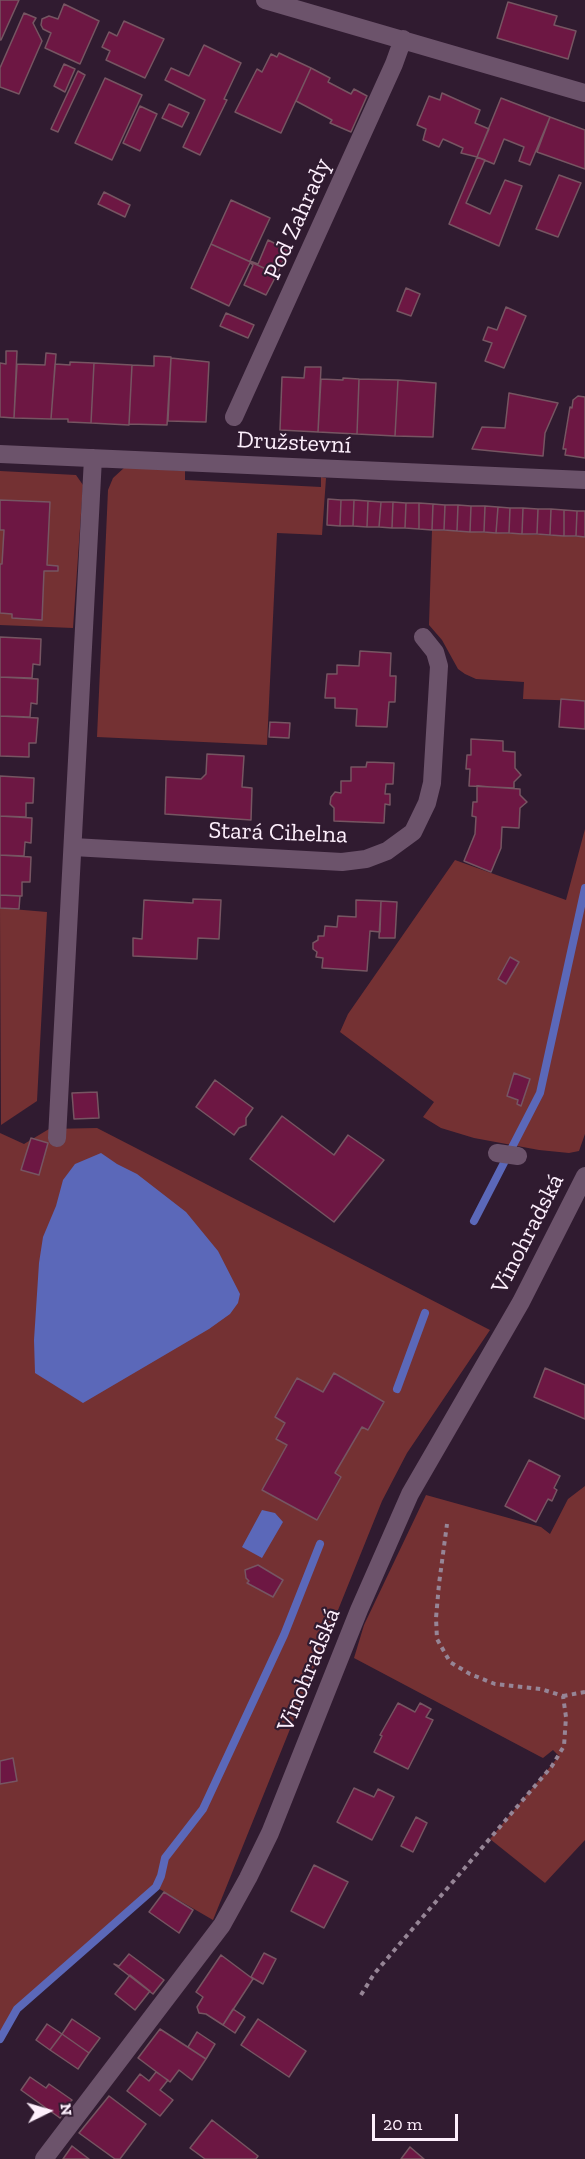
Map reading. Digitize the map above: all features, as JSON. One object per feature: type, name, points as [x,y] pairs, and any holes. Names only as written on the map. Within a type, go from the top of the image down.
[{"type":"street","points":[[266,0],[585,93]]},
{"type":"street","name":"Pod Zahrady","points":[[234,417],[389,75],[403,39]]},
{"type":"street","name":"Družstevní","points":[[0,454],[585,480]]},
{"type":"street","points":[[57,1138],[93,458]]},
{"type":"street","name":"Stará Cihelna","points":[[73,847],[342,862],[366,859],[387,851],[413,832],[427,803],[432,783],[439,666],[435,652],[423,638]]},
{"type":"street","points":[[496,1153],[518,1156]]},
{"type":"street","name":"Vinohradská","points":[[44,2159],[222,1925],[243,1888],[270,1833],[359,1610],[410,1494],[520,1302],[585,1176]]},
{"type":"path","points":[[447,1524],[436,1618],[437,1639],[450,1662],[470,1674],[495,1684],[541,1689],[563,1696],[585,1692]]},
{"type":"path","points":[[361,1995],[374,1974],[552,1766],[564,1746],[566,1717],[563,1696]]},
{"type":"shaded area","points":[[125,467],[185,471],[185,480],[321,487],[321,477],[326,478],[322,535],[277,533],[267,745],[97,737],[108,490],[113,478]]},
{"type":"shaded area","points":[[0,471],[76,475],[83,485],[73,628],[0,625]]},
{"type":"shaded area","points":[[432,530],[585,537],[585,701],[523,699],[524,682],[476,679],[458,669],[442,640],[429,625]]},
{"type":"shaded area","points":[[585,829],[585,1134],[579,1151],[569,1153],[539,1150],[474,1138],[441,1128],[423,1117],[434,1102],[340,1032],[348,1014],[455,860],[566,900]]},
{"type":"shaded area","points":[[0,908],[47,912],[37,1101],[1,1125]]},
{"type":"shaded area","points":[[97,1128],[490,1330],[407,1453],[382,1501],[213,1920],[156,1887],[17,2009],[0,2038],[0,1133],[24,1144],[49,1129]]},
{"type":"shaded area","points":[[585,1486],[585,1840],[545,1883],[490,1839],[559,1756],[553,1750],[543,1758],[354,1658],[364,1625],[426,1495],[541,1527],[550,1534],[568,1499]]},
{"type":"water","points":[[101,1153],[137,1174],[186,1212],[218,1251],[240,1294],[238,1303],[230,1314],[209,1329],[83,1403],[35,1373],[34,1340],[39,1263],[43,1237],[56,1206],[63,1180],[75,1164]]},
{"type":"water","points":[[262,1510],[275,1513],[283,1522],[262,1558],[242,1547]]},
{"type":"building","points":[[0,0],[19,0],[1,40],[0,40]]},
{"type":"building","points":[[508,2],[557,16],[554,25],[576,31],[568,59],[497,38]]},
{"type":"building","points":[[64,4],[99,21],[80,64],[45,48],[51,33],[43,29],[42,19],[49,16],[58,19]]},
{"type":"building","points":[[24,13],[36,18],[33,23],[42,41],[19,94],[0,87],[0,68]]},
{"type":"building","points":[[124,21],[164,39],[145,78],[106,60],[110,51],[102,47],[109,32],[117,36]]},
{"type":"building","points":[[204,45],[241,63],[224,99],[227,100],[200,155],[183,147],[205,100],[165,80],[171,68],[189,76]]},
{"type":"building","points":[[279,53],[311,68],[281,133],[235,112],[257,69],[262,72],[271,54],[277,57]]},
{"type":"building","points":[[64,64],[75,69],[65,92],[54,86]]},
{"type":"building","points":[[311,68],[330,78],[328,82],[351,94],[354,89],[367,96],[351,132],[330,123],[332,120],[296,101]]},
{"type":"building","points":[[78,71],[85,75],[58,132],[51,129]]},
{"type":"building","points":[[105,78],[142,95],[112,160],[75,143]]},
{"type":"building","points":[[442,93],[480,110],[475,123],[489,129],[477,157],[461,153],[463,148],[443,139],[439,147],[423,140],[426,129],[417,125],[429,96],[440,100]]},
{"type":"building","points":[[501,98],[550,117],[530,165],[519,161],[524,147],[504,139],[494,164],[477,157]]},
{"type":"building","points":[[169,104],[189,113],[182,127],[162,118]]},
{"type":"building","points":[[140,106],[157,114],[140,151],[123,143]]},
{"type":"building","points":[[550,117],[585,130],[585,169],[537,152]]},
{"type":"building","points":[[477,157],[485,160],[466,203],[490,214],[505,180],[522,186],[499,246],[449,224]]},
{"type":"building","points":[[559,175],[581,183],[558,237],[536,229]]},
{"type":"building","points":[[104,192],[130,205],[125,217],[98,204]]},
{"type":"building","points":[[231,200],[270,218],[250,261],[258,264],[268,240],[288,250],[277,274],[211,244]]},
{"type":"building","points":[[211,244],[277,274],[266,295],[244,285],[253,265],[250,263],[229,306],[191,288]]},
{"type":"building","points":[[406,288],[420,294],[411,316],[397,311]]},
{"type":"building","points":[[506,307],[526,316],[504,368],[485,361],[492,343],[483,340],[488,327],[497,330]]},
{"type":"building","points":[[226,313],[254,325],[248,338],[220,326]]},
{"type":"building","points":[[6,351],[17,351],[14,418],[0,417],[0,363],[6,364]]},
{"type":"building","points":[[46,353],[56,354],[51,419],[14,418],[17,364],[45,365]]},
{"type":"building","points":[[154,356],[171,357],[167,425],[129,424],[132,365],[154,366]]},
{"type":"building","points":[[171,358],[209,362],[206,422],[168,421]]},
{"type":"building","points":[[70,362],[94,363],[91,423],[51,419],[55,364],[70,365]]},
{"type":"building","points":[[94,363],[132,365],[129,425],[91,423]]},
{"type":"building","points":[[305,367],[321,367],[318,432],[280,430],[282,377],[304,378]]},
{"type":"building","points":[[343,378],[359,379],[357,434],[318,432],[321,379],[343,380]]},
{"type":"building","points":[[359,379],[398,380],[395,436],[357,434]]},
{"type":"building","points":[[398,380],[436,383],[433,437],[395,436]]},
{"type":"building","points":[[509,393],[558,403],[545,433],[543,456],[472,449],[482,427],[505,428]]},
{"type":"building","points":[[578,396],[585,397],[585,458],[565,455],[566,449],[563,449],[570,407],[572,408],[573,400]]},
{"type":"building","points":[[328,499],[341,500],[340,526],[327,525]]},
{"type":"building","points":[[0,500],[50,502],[47,565],[58,566],[58,571],[44,571],[42,620],[12,618],[12,614],[0,613],[0,564],[2,564],[4,530],[0,530]]},
{"type":"building","points":[[341,500],[354,500],[353,526],[340,526]]},
{"type":"building","points":[[354,500],[368,501],[367,527],[353,526]]},
{"type":"building","points":[[368,501],[381,502],[379,527],[367,527]]},
{"type":"building","points":[[381,502],[393,502],[392,528],[379,527]]},
{"type":"building","points":[[393,502],[406,503],[405,528],[392,528]]},
{"type":"building","points":[[406,503],[419,503],[419,529],[405,528]]},
{"type":"building","points":[[419,503],[433,504],[432,530],[419,529]]},
{"type":"building","points":[[433,504],[445,505],[444,530],[432,530]]},
{"type":"building","points":[[445,505],[458,505],[457,531],[444,530]]},
{"type":"building","points":[[458,505],[471,506],[470,532],[457,531]]},
{"type":"building","points":[[471,506],[485,506],[484,532],[470,532]]},
{"type":"building","points":[[485,506],[498,507],[496,533],[484,532]]},
{"type":"building","points":[[498,507],[510,508],[509,533],[496,533]]},
{"type":"building","points":[[510,508],[523,508],[522,534],[509,533]]},
{"type":"building","points":[[523,508],[538,509],[537,534],[522,534]]},
{"type":"building","points":[[538,509],[551,509],[550,535],[537,534]]},
{"type":"building","points":[[551,509],[564,510],[564,536],[550,535]]},
{"type":"building","points":[[564,510],[577,511],[576,536],[564,536]]},
{"type":"building","points":[[577,511],[585,511],[585,537],[576,536]]},
{"type":"building","points":[[0,637],[41,639],[40,665],[33,664],[32,678],[0,677]]},
{"type":"building","points":[[360,651],[391,653],[390,676],[396,676],[395,702],[389,702],[387,727],[356,726],[357,709],[335,708],[335,698],[325,698],[327,674],[337,674],[337,665],[359,666]]},
{"type":"building","points":[[0,677],[38,679],[37,704],[31,703],[30,717],[0,716]]},
{"type":"building","points":[[561,699],[585,701],[585,729],[559,727]]},
{"type":"building","points":[[0,716],[38,718],[36,743],[29,743],[29,757],[0,756]]},
{"type":"building","points":[[270,722],[290,723],[289,738],[269,737]]},
{"type":"building","points":[[471,739],[503,741],[503,751],[515,752],[515,768],[521,775],[514,782],[514,788],[469,786],[470,769],[466,769],[467,755],[471,755]]},
{"type":"building","points":[[207,754],[244,756],[242,787],[252,788],[251,820],[165,814],[166,777],[201,779],[206,774]]},
{"type":"building","points":[[367,762],[394,763],[393,784],[386,784],[385,794],[390,794],[390,805],[385,804],[384,823],[334,821],[334,808],[330,804],[331,797],[335,792],[341,793],[341,781],[351,781],[351,767],[366,767]]},
{"type":"building","points":[[0,776],[34,778],[33,803],[26,803],[26,817],[0,816]]},
{"type":"building","points":[[477,786],[520,789],[520,795],[527,802],[520,808],[519,828],[502,827],[501,848],[491,872],[464,861],[475,834],[476,817],[472,816],[473,802],[477,802]]},
{"type":"building","points":[[0,816],[32,818],[31,843],[25,842],[24,856],[0,855]]},
{"type":"building","points":[[0,855],[31,857],[30,882],[22,882],[22,896],[0,895]]},
{"type":"building","points":[[0,895],[20,896],[19,909],[0,908]]},
{"type":"building","points":[[193,899],[221,900],[219,939],[198,938],[197,959],[133,956],[133,938],[142,939],[144,900],[193,903]]},
{"type":"building","points":[[356,900],[381,901],[380,932],[370,931],[367,971],[322,968],[323,958],[316,957],[317,952],[313,949],[313,943],[318,940],[318,936],[324,936],[325,926],[337,927],[338,916],[356,917]]},
{"type":"building","points":[[381,901],[397,902],[395,938],[379,938]]},
{"type":"building","points":[[510,957],[519,962],[506,984],[498,979]]},
{"type":"building","points":[[514,1073],[530,1079],[521,1106],[517,1104],[518,1100],[507,1096]]},
{"type":"building","points":[[215,1080],[253,1108],[246,1118],[246,1125],[239,1128],[234,1135],[196,1107]]},
{"type":"building","points":[[97,1092],[99,1118],[74,1119],[72,1093]]},
{"type":"building","points":[[282,1116],[334,1155],[348,1135],[384,1160],[334,1222],[250,1159]]},
{"type":"building","points":[[31,1138],[48,1143],[39,1175],[21,1170]]},
{"type":"building","points":[[545,1368],[585,1385],[585,1419],[534,1397]]},
{"type":"building","points":[[334,1373],[384,1402],[368,1430],[362,1427],[335,1473],[341,1477],[317,1520],[262,1490],[287,1445],[276,1439],[285,1423],[275,1417],[297,1378],[323,1392]]},
{"type":"building","points":[[529,1460],[560,1476],[554,1488],[557,1490],[552,1501],[548,1499],[536,1522],[505,1506]]},
{"type":"building","points":[[258,1565],[283,1580],[273,1597],[247,1583],[249,1581],[245,1570]]},
{"type":"building","points":[[398,1703],[415,1712],[420,1703],[431,1709],[426,1717],[433,1720],[408,1769],[374,1752],[382,1736],[380,1735]]},
{"type":"building","points":[[13,1758],[17,1781],[0,1784],[0,1761]]},
{"type":"building","points":[[354,1788],[374,1797],[378,1789],[394,1797],[372,1840],[337,1822]]},
{"type":"building","points":[[416,1817],[427,1823],[413,1852],[401,1846]]},
{"type":"building","points":[[314,1865],[348,1882],[324,1928],[291,1911]]},
{"type":"building","points":[[164,1892],[193,1910],[179,1933],[149,1912]]},
{"type":"building","points":[[264,1953],[276,1959],[263,1984],[251,1977]]},
{"type":"building","points":[[129,1954],[164,1980],[153,1994],[114,1964],[119,1966]]},
{"type":"building","points":[[221,1955],[253,1979],[223,2025],[206,2014],[199,2013],[197,2007],[203,1997],[196,1992]]},
{"type":"building","points":[[130,1975],[150,1991],[135,2010],[115,1994]]},
{"type":"building","points":[[233,2009],[245,2017],[235,2033],[223,2025]]},
{"type":"building","points":[[72,2019],[100,2038],[89,2053],[62,2034]]},
{"type":"building","points":[[258,2019],[306,2051],[289,2077],[241,2045]]},
{"type":"building","points":[[47,2024],[62,2034],[50,2050],[36,2040]]},
{"type":"building","points":[[160,2029],[206,2059],[192,2080],[179,2070],[170,2082],[138,2058]]},
{"type":"building","points":[[197,2032],[215,2044],[206,2059],[188,2047]]},
{"type":"building","points":[[62,2034],[89,2053],[78,2069],[50,2050]]},
{"type":"building","points":[[156,2072],[168,2080],[160,2090],[173,2100],[160,2116],[127,2091],[140,2074],[149,2081]]},
{"type":"building","points":[[30,2077],[46,2088],[49,2084],[72,2100],[60,2118],[21,2090]]},
{"type":"building","points":[[109,2096],[146,2124],[120,2159],[115,2159],[79,2133]]},
{"type":"building","points":[[212,2120],[258,2156],[256,2159],[205,2159],[190,2148]]},
{"type":"building","points":[[72,2146],[89,2159],[63,2159]]},
{"type":"building","points":[[410,2147],[424,2159],[401,2159]]},
{"type":"waterway","points":[[474,1221],[540,1093],[585,888]]},
{"type":"waterway","points":[[397,1389],[425,1313]]},
{"type":"waterway","points":[[0,2039],[17,2009],[156,1887],[165,1858],[203,1809],[284,1635],[320,1544]]}]
